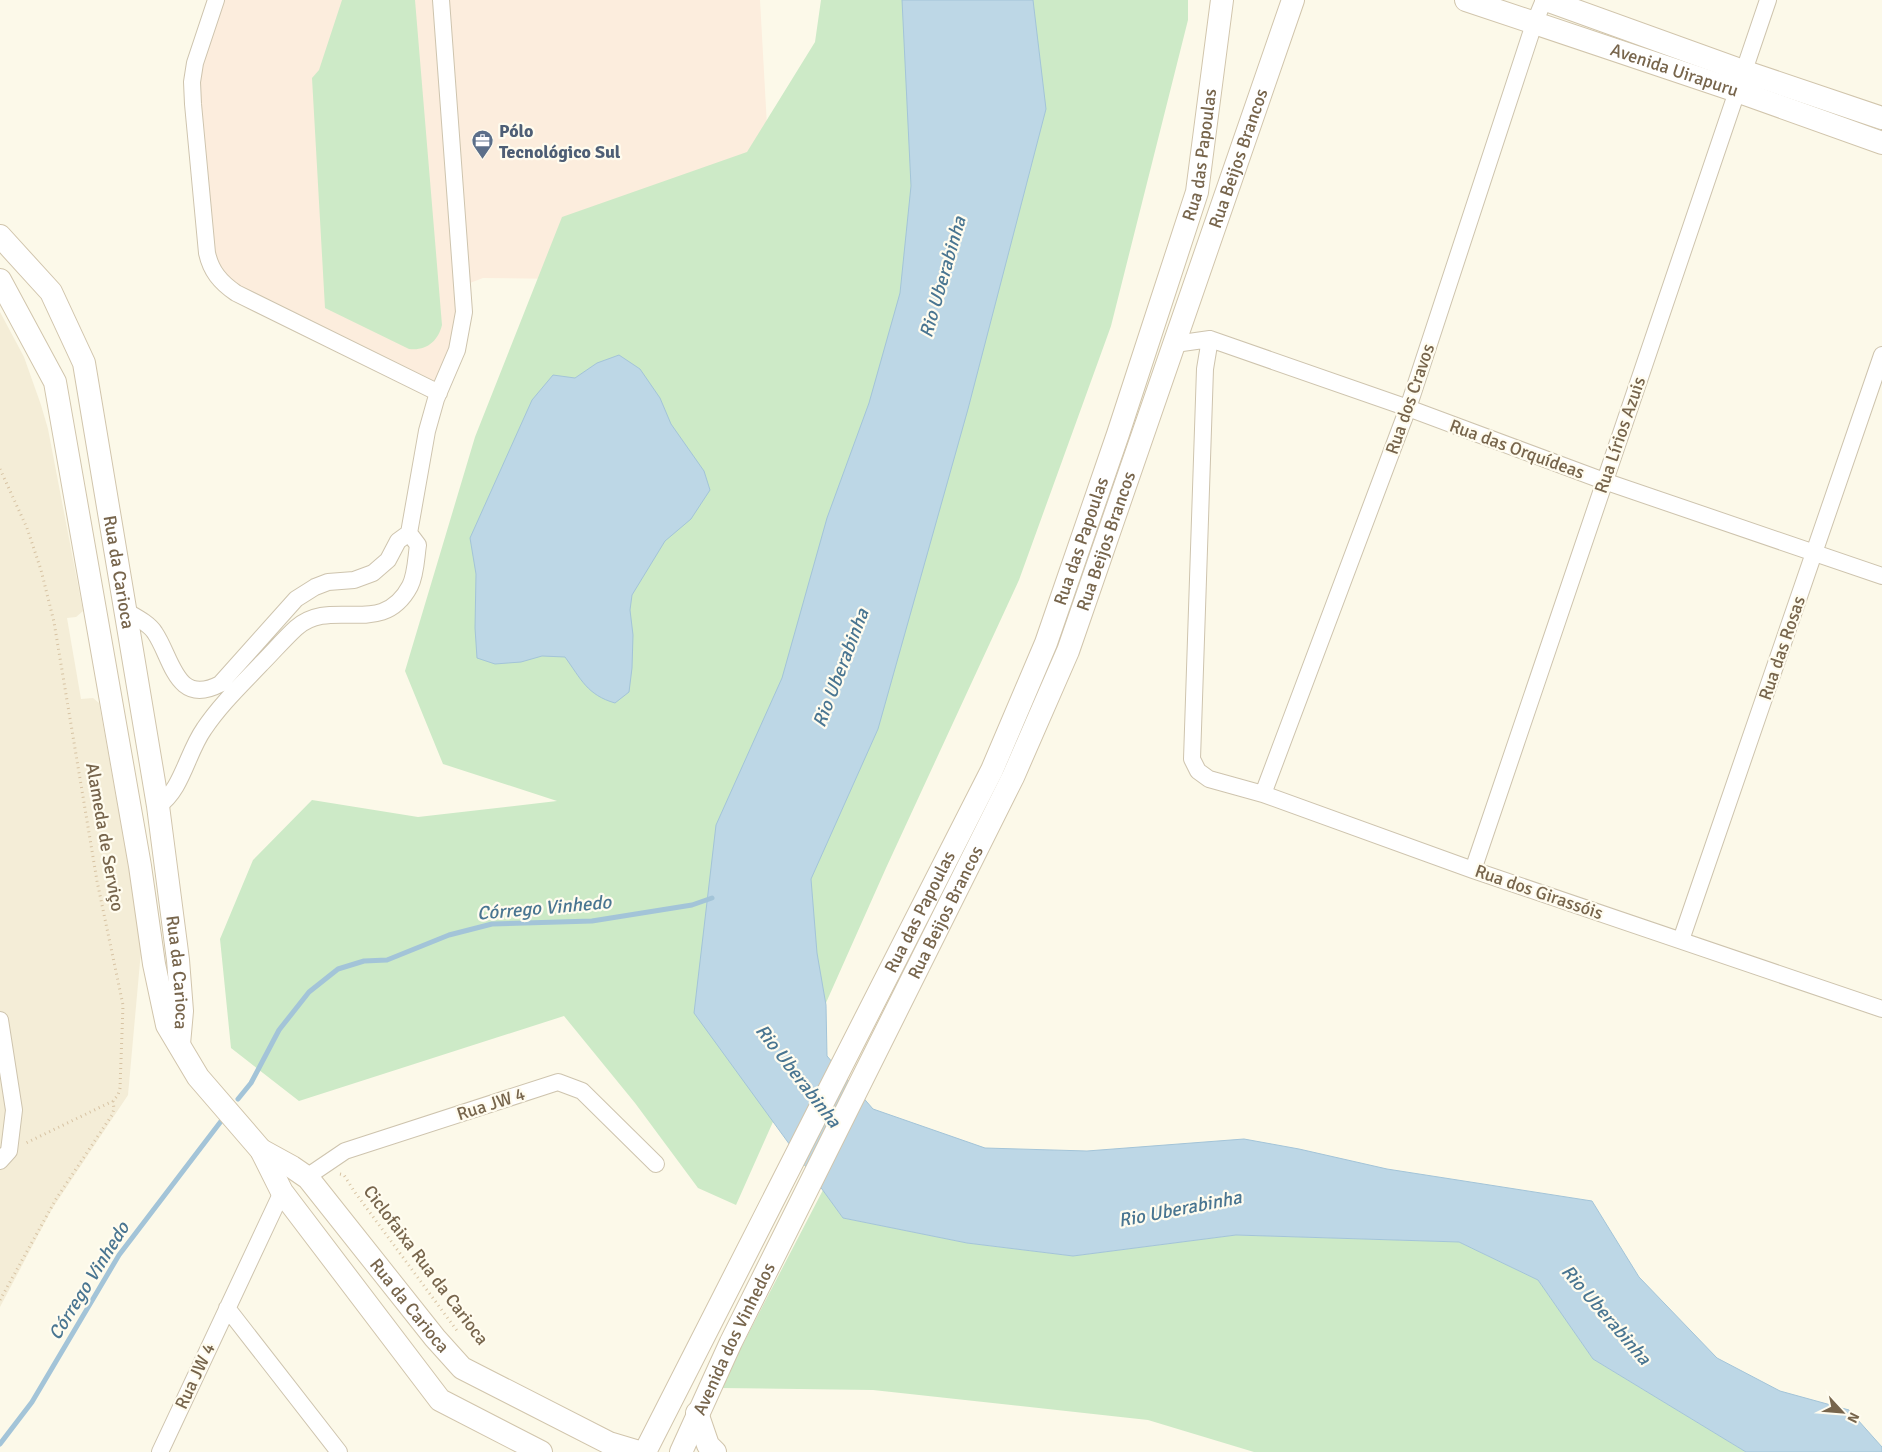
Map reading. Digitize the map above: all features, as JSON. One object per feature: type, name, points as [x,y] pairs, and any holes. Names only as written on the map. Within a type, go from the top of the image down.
[{"type":"main road","name":"Rua das Papoulas","points":[[763,1219],[992,770],[1046,643],[1118,434],[1197,192],[1222,0]]},
{"type":"main road","name":"Rua Beijos Brancos","points":[[789,1226],[1013,777],[1068,651],[1293,0]]},
{"type":"main road","name":"Avenida Uirapuru","points":[[1466,0],[1534,24],[1882,118]]},
{"type":"main road","name":"Avenida Uirapuru","points":[[1545,0],[1740,81],[1882,143]]},
{"type":"main road","name":"Rua da Carioca","points":[[0,236],[50,292],[84,363],[158,806],[178,960],[182,1011],[179,1044]]},
{"type":"main road","name":"Rua da Carioca","points":[[0,280],[55,382],[161,998],[167,1025],[179,1044]]},
{"type":"main road","points":[[179,1044],[198,1077],[259,1147]]},
{"type":"main road","name":"Rua da Carioca","points":[[259,1147],[292,1167],[311,1175],[397,1291],[462,1368],[609,1443],[639,1452]]},
{"type":"main road","name":"Rua da Carioca","points":[[259,1147],[282,1192],[440,1400],[541,1452]]},
{"type":"main road","name":"Avenida dos Vinhedos","points":[[645,1452],[763,1219]]},
{"type":"main road","name":"Avenida dos Vinhedos","points":[[681,1452],[697,1413],[789,1226]]},
{"type":"main road","points":[[374,1315],[384,1314],[391,1308],[396,1300],[397,1291]]},
{"type":"main road","points":[[411,1364],[412,1354],[417,1345],[425,1340],[435,1338]]},
{"type":"main road","points":[[609,1443],[630,1436],[640,1430],[670,1401]]},
{"type":"main road","points":[[697,1413],[708,1445],[715,1452]]},
{"type":"street","points":[[216,0],[195,63],[192,82],[206,253],[213,270],[218,278],[236,293],[439,393]]},
{"type":"street","points":[[124,610],[155,632],[174,674],[179,680],[192,688],[207,689],[220,684],[288,607],[305,592],[328,582],[354,580],[373,573],[388,560],[398,541],[409,533],[427,431],[439,393],[457,350],[464,312],[441,0]]},
{"type":"street","name":"Rua dos Cravos","points":[[1263,794],[1408,408],[1534,24],[1545,0]]},
{"type":"street","name":"Rua Lírios Azuis","points":[[1473,870],[1768,0]]},
{"type":"street","name":"Rua das Orquídeas","points":[[1175,344],[1210,340],[1408,408],[1604,481],[1882,576]]},
{"type":"street","name":"Rua dos Girassóis","points":[[1210,340],[1205,369],[1192,759],[1198,771],[1209,779],[1263,794],[1473,870],[1882,1009]]},
{"type":"street","name":"Rua das Rosas","points":[[1681,940],[1882,355]]},
{"type":"street","points":[[158,806],[167,800],[172,793],[193,747],[212,718],[297,627],[306,622],[337,614],[369,616],[388,610],[397,604],[410,586],[414,575],[418,545],[409,533]]},
{"type":"street","points":[[247,655],[260,666]]},
{"type":"street","points":[[0,1020],[14,1110],[4,1156]]},
{"type":"street","name":"Rua JW 4","points":[[311,1175],[345,1150],[558,1082],[582,1091],[656,1164]]},
{"type":"street","name":"Rua JW 4","points":[[160,1452],[282,1192]]},
{"type":"street","points":[[227,1308],[339,1452]]},
{"type":"path","name":"Alameda de Serviço","points":[[0,469],[28,528],[54,622],[98,881],[123,1005],[120,1088],[114,1101],[112,1115],[56,1199],[0,1300]]},
{"type":"path","points":[[4,1156],[114,1101]]},
{"type":"path","name":"Ciclofaixa Rua da Carioca","points":[[311,1175],[344,1175],[460,1334]]},
{"type":"shaded area","name":"Pólo Tecnológico Sul","points":[[216,0],[760,0],[772,216],[564,279],[483,278],[462,286],[464,312],[439,393],[218,278],[193,104]]},
{"type":"shaded area","points":[[0,312],[24,357],[48,429],[83,611],[76,617],[67,618],[81,699],[93,698],[99,703],[142,940],[128,1095],[52,1209],[0,1307]]},
{"type":"green space","points":[[342,0],[415,0],[442,325],[438,336],[426,347],[409,349],[325,308],[312,78],[319,70]]},
{"type":"green space","points":[[821,0],[1188,0],[1188,20],[1111,326],[1019,580],[886,868],[736,1205],[698,1188],[635,1103],[564,1016],[299,1101],[231,1048],[220,939],[253,860],[312,800],[418,817],[557,801],[443,764],[405,671],[475,437],[562,217],[747,152],[815,42]]},
{"type":"green space","points":[[823,1190],[843,1218],[967,1243],[1073,1256],[1236,1235],[1459,1242],[1538,1280],[1593,1359],[1746,1452],[1254,1452],[1148,1420],[873,1390],[720,1388]]},
{"type":"water","name":"Rio Uberabinha","points":[[902,0],[1033,0],[1046,109],[968,409],[878,729],[811,879],[817,953],[826,1005],[827,1056],[873,1109],[985,1148],[1087,1151],[1244,1139],[1299,1149],[1387,1169],[1592,1201],[1639,1277],[1717,1358],[1780,1391],[1849,1410],[1882,1447],[1882,1452],[1746,1452],[1593,1359],[1538,1280],[1459,1242],[1236,1235],[1073,1256],[967,1243],[843,1218],[694,1013],[716,825],[782,678],[827,518],[869,403],[900,293],[911,186]]},
{"type":"water","points":[[619,355],[640,369],[660,398],[671,424],[704,471],[710,490],[691,519],[665,541],[632,595],[630,610],[633,635],[632,668],[629,692],[615,703],[605,700],[591,691],[565,657],[542,656],[521,662],[495,664],[477,658],[475,628],[476,574],[470,538],[532,400],[553,375],[575,378],[597,363]]},
{"type":"waterway","name":"Córrego Vinhedo","points":[[238,1099],[251,1083],[279,1030],[309,992],[338,969],[364,961],[387,960],[449,935],[492,924],[592,921],[692,905],[712,898]]},
{"type":"waterway","name":"Córrego Vinhedo","points":[[0,1444],[32,1402],[119,1255],[225,1116]]},
{"type":"place","name":"Pólo Tecnológico Sul","points":[[483,160]]}]
